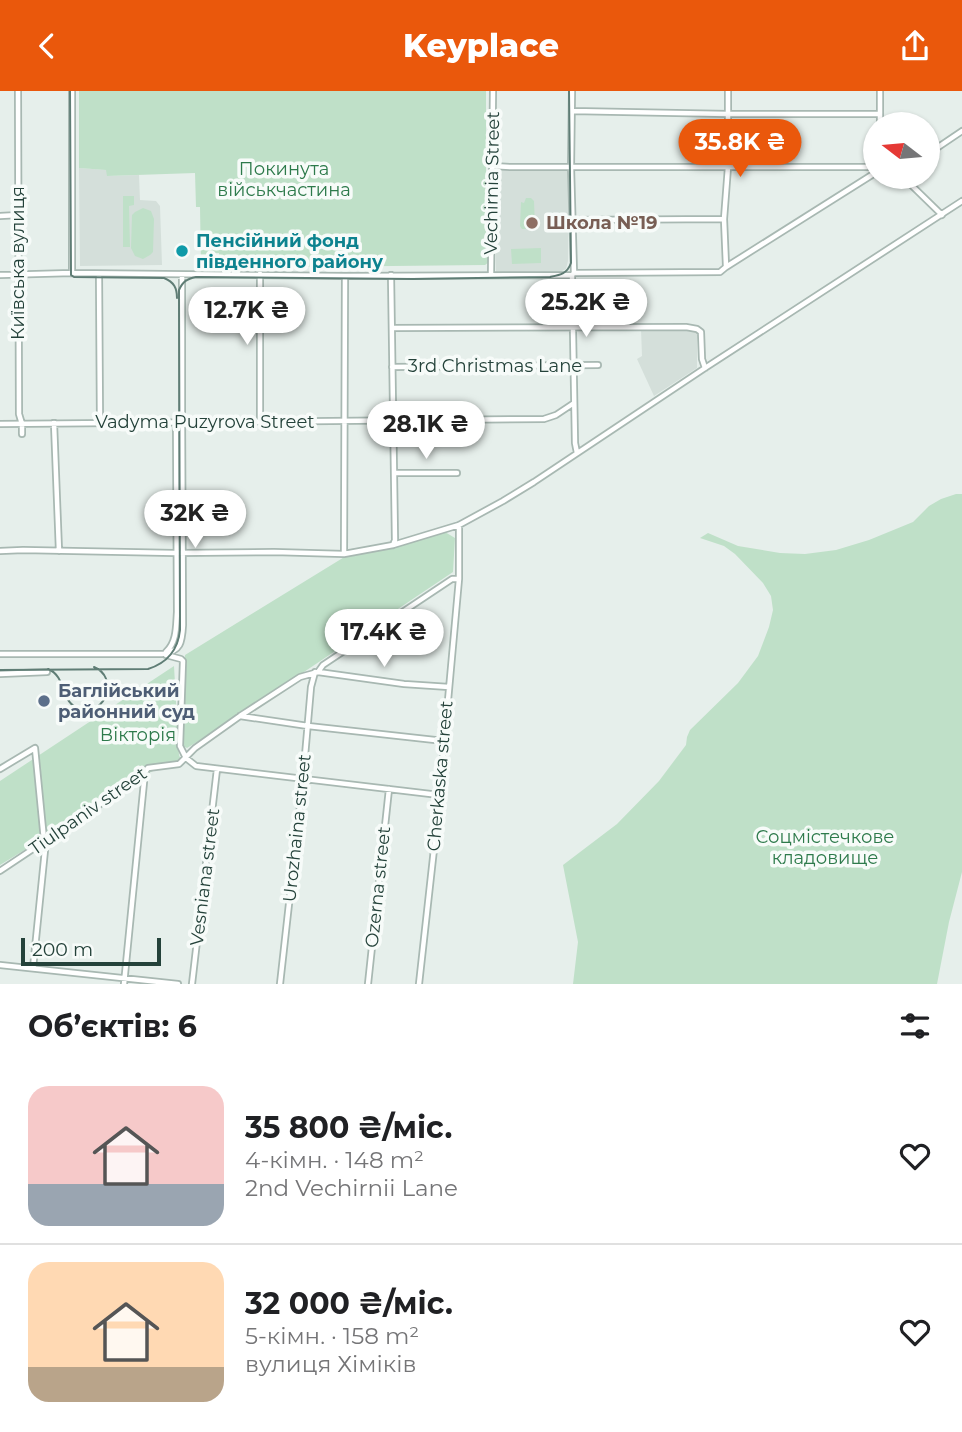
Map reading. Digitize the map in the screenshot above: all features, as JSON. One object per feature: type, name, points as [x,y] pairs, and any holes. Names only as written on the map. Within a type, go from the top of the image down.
[{"type":"street","name":"Київська вулиця","points":[[18,91],[19,414],[22,434]]},
{"type":"street","points":[[72,91],[72,273]]},
{"type":"street","name":"Vechirnia Street","points":[[491,275],[493,91]]},
{"type":"street","points":[[572,91],[573,365],[577,453]]},
{"type":"street","points":[[726,267],[724,219],[728,167],[728,91]]},
{"type":"street","points":[[880,91],[880,112]]},
{"type":"street","points":[[572,111],[863,114]]},
{"type":"street","points":[[940,146],[962,131]]},
{"type":"street","points":[[493,166],[863,167]]},
{"type":"street","points":[[0,275],[72,273],[345,276],[720,272],[863,181]]},
{"type":"street","points":[[915,189],[942,215]]},
{"type":"street","points":[[0,551],[274,551],[344,554],[393,545],[459,525],[503,501],[962,201]]},
{"type":"street","points":[[0,216],[18,215]]},
{"type":"street","points":[[572,220],[724,219]]},
{"type":"street","points":[[99,274],[100,422]]},
{"type":"street","points":[[260,274],[260,421]]},
{"type":"street","points":[[0,654],[162,654],[173,653],[177,649],[183,634],[179,553],[182,275]]},
{"type":"street","points":[[391,275],[393,545]]},
{"type":"street","points":[[344,554],[345,276]]},
{"type":"street","points":[[392,328],[686,327],[701,332],[705,368]]},
{"type":"street","name":"3rd Christmas Lane","points":[[392,367],[598,365]]},
{"type":"street","name":"Vadyma Puzyrova Street","points":[[0,423],[544,419],[556,415],[574,403]]},
{"type":"street","points":[[54,423],[59,551]]},
{"type":"street","points":[[394,474],[457,473]]},
{"type":"street","name":"Cherkaska street","points":[[419,984],[449,687],[458,579],[459,525]]},
{"type":"street","name":"Tiulpaniv street","points":[[0,871],[141,777],[148,768],[179,764],[187,759],[195,748],[240,716],[300,677],[316,672],[452,579],[458,579]]},
{"type":"street","points":[[162,654],[183,661],[180,746],[187,759],[196,766],[439,795]]},
{"type":"street","points":[[0,674],[47,671]]},
{"type":"street","points":[[316,672],[449,687]]},
{"type":"street","name":"Urozhaina street","points":[[280,984],[311,687],[316,672]]},
{"type":"street","points":[[240,716],[444,741]]},
{"type":"street","points":[[0,769],[35,748],[45,850],[33,968]]},
{"type":"street","name":"Vesniana street","points":[[192,984],[217,769]]},
{"type":"street","points":[[124,981],[144,782],[141,777]]},
{"type":"street","name":"Ozerna street","points":[[368,984],[389,789]]},
{"type":"street","points":[[0,965],[124,981],[178,984]]},
{"type":"shaded area","points":[[79,168],[107,170],[107,176],[139,175],[140,200],[156,201],[160,206],[162,265],[80,266]]},
{"type":"shaded area","name":"Школа №19","points":[[495,168],[569,169],[566,269],[560,272],[496,272]]},
{"type":"shaded area","points":[[641,329],[697,331],[697,368],[654,396],[637,359],[642,356]]},
{"type":"green space","name":"Покинута військчастина","points":[[79,91],[486,91],[486,232],[490,233],[489,262],[485,265],[220,268],[219,253],[212,253],[212,264],[201,268],[200,207],[196,207],[195,173],[107,176],[106,170],[79,168]]},
{"type":"green space","points":[[123,196],[134,196],[134,205],[129,206],[130,247],[123,247]]},
{"type":"green space","points":[[526,198],[534,201],[533,229],[522,229],[520,226],[521,202],[524,203]]},
{"type":"green space","points":[[143,208],[151,211],[154,219],[153,252],[143,259],[135,256],[131,248],[132,215]]},
{"type":"green space","points":[[541,248],[541,263],[512,264],[511,249]]},
{"type":"green space","name":"Соцмістечкове кладовище","points":[[962,494],[962,872],[937,984],[573,984],[578,942],[563,865],[617,824],[659,781],[686,745],[690,730],[738,683],[758,656],[769,627],[773,610],[771,596],[763,583],[724,546],[700,538],[708,533],[738,546],[780,553],[805,554],[836,550],[913,522],[929,506]]},
{"type":"green space","name":"Вікторія","points":[[445,532],[455,538],[453,572],[234,719],[187,748],[183,746],[185,655],[346,556],[379,551]]},
{"type":"green space","name":"Вікторія","points":[[174,666],[181,760],[163,770],[149,773],[149,777],[147,775],[139,779],[143,785],[140,805],[140,783],[114,801],[112,798],[129,786],[0,865],[0,781]]},
{"type":"tram line","points":[[70,91],[71,275],[164,278],[174,286],[177,298]]},
{"type":"tram line","points":[[0,670],[148,669],[166,659],[177,644],[180,630],[179,290],[184,282],[196,277],[413,279],[550,277],[563,273],[571,263],[569,91]]},
{"type":"tram line","points":[[48,669],[58,678],[69,702],[81,709],[90,710],[103,701],[107,687],[102,672],[94,667]]},
{"type":"place","name":"Школа №19","points":[[532,223]]},
{"type":"place","name":"Пенсійний фонд південного району","points":[[182,251]]},
{"type":"place","name":"Баглійський районний суд","points":[[44,701]]}]
